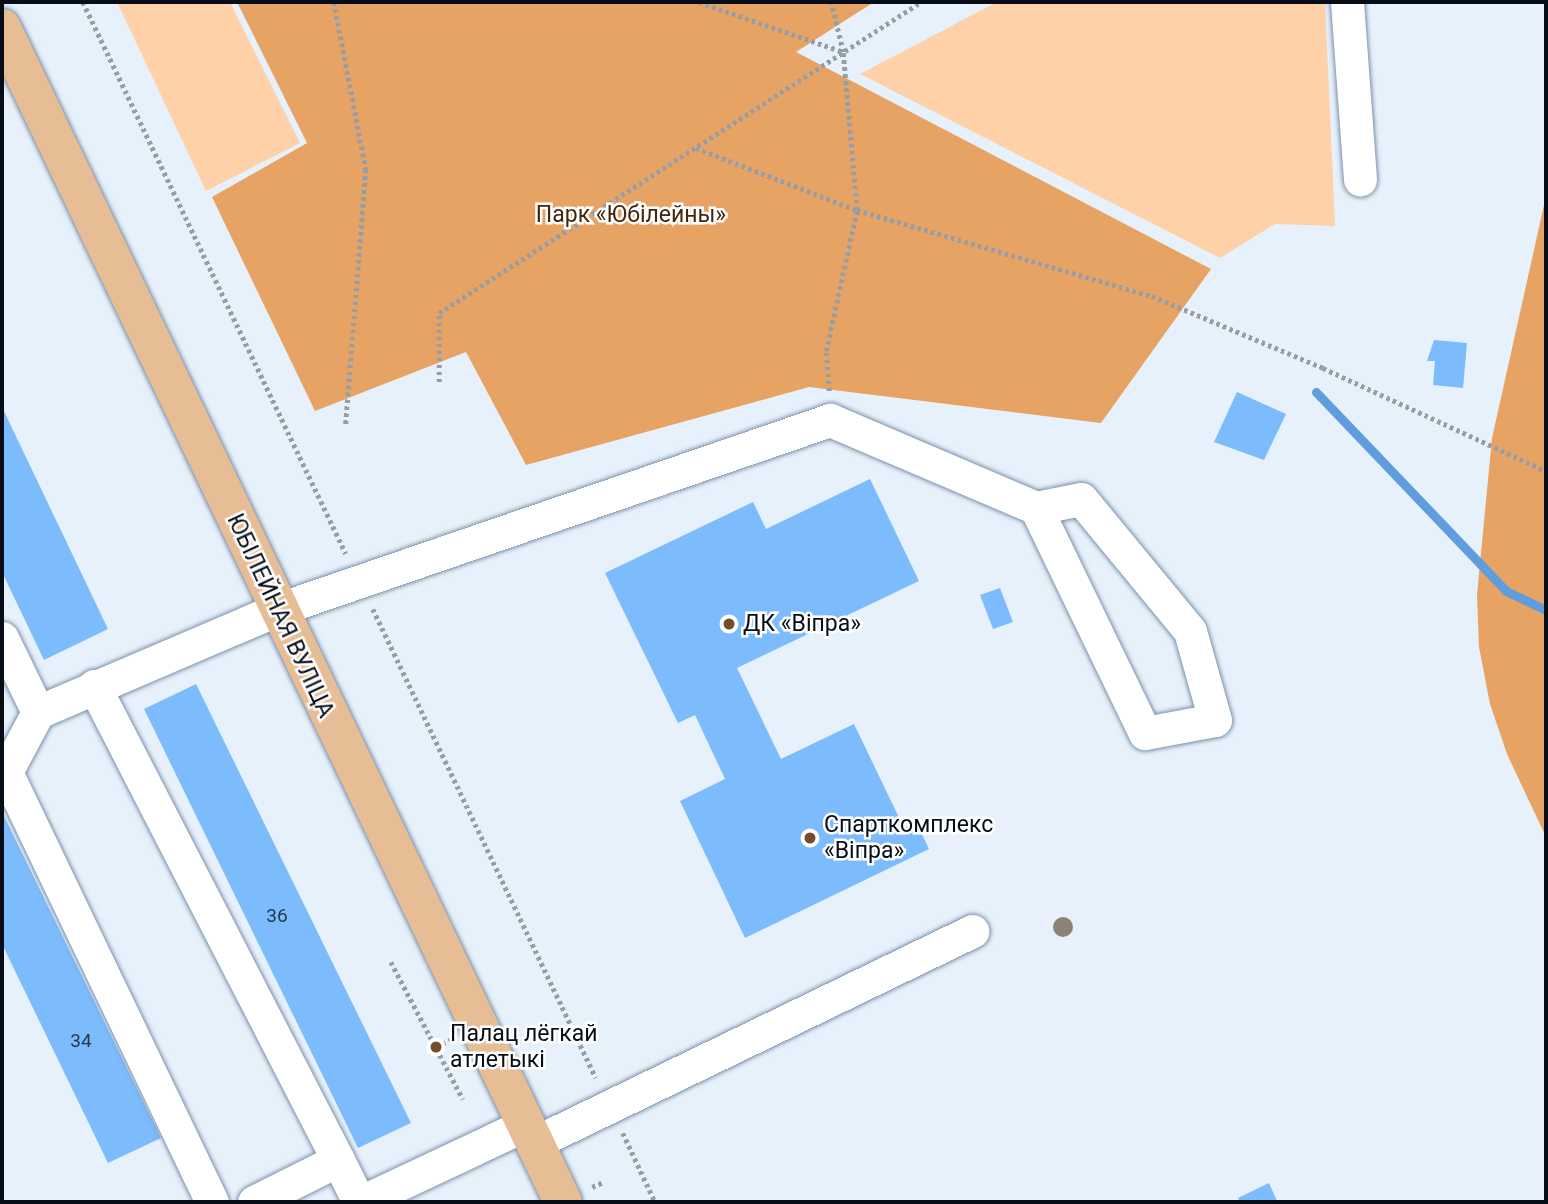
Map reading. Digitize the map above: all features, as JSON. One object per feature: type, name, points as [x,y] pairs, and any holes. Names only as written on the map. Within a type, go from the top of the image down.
[{"type":"main road","name":"ЮБІЛЕЙНАЯ ВУЛІЦА","points":[[2,27],[276,610],[563,1202]]},
{"type":"lane","points":[[1348,2],[1360,180]]},
{"type":"lane","points":[[212,1202],[6,772],[38,712],[276,610],[830,420],[1037,508],[1081,499],[1190,631],[1215,720],[1145,733],[1037,508]]},
{"type":"lane","points":[[6,658],[38,712]]},
{"type":"lane","points":[[94,686],[360,1202],[529,1134],[972,931]]},
{"type":"lane","points":[[254,1202],[338,1160]]},
{"type":"path","points":[[334,2],[366,169],[346,424]]},
{"type":"path","points":[[699,2],[843,52]]},
{"type":"path","points":[[830,420],[827,351],[858,210],[843,52],[831,2]]},
{"type":"path","points":[[439,382],[439,313],[921,2]]},
{"type":"path","points":[[696,148],[858,210],[1152,296],[1546,470]]},
{"type":"path","points":[[391,962],[463,1099]]},
{"type":"shaded area","points":[[117,2],[230,2],[300,143],[206,191]]},
{"type":"shaded area","points":[[997,2],[1325,2],[1335,226],[1275,224],[1220,258],[860,74]]},
{"type":"green space","name":"Парк «Юбілейны»","points":[[237,2],[874,2],[796,52],[1211,269],[1101,423],[809,387],[526,465],[466,352],[315,411],[212,197],[307,143]]},
{"type":"green space","points":[[1546,196],[1546,837],[1507,754],[1490,704],[1479,647],[1477,595],[1492,438]]},
{"type":"building","points":[[1434,340],[1467,343],[1463,388],[1433,385],[1435,361],[1427,361]]},
{"type":"building","points":[[1237,392],[1286,414],[1264,460],[1214,442]]},
{"type":"building","points":[[2,407],[108,629],[44,660],[2,572]]},
{"type":"building","points":[[870,479],[919,581],[737,668],[781,759],[854,724],[904,828],[916,822],[929,849],[745,938],[680,801],[725,779],[695,715],[678,723],[605,573],[753,502],[766,529]]},
{"type":"building","points":[[1000,588],[1013,622],[993,629],[980,595]]},
{"type":"building","points":[[196,684],[411,1123],[358,1148],[144,709]]},
{"type":"building","points":[[2,812],[161,1138],[108,1163],[2,944]]},
{"type":"building","points":[[1269,1183],[1277,1201],[1240,1202],[1238,1198]]},
{"type":"waterway","points":[[1316,392],[1506,591],[1546,610]]},
{"type":"place","name":"ДК «Віпра»","points":[[729,624]]},
{"type":"place","name":"Спарткомплекс «Віпра»","points":[[810,838]]},
{"type":"place","name":"Палац лёгкай атлетыкі","points":[[436,1047]]}]
